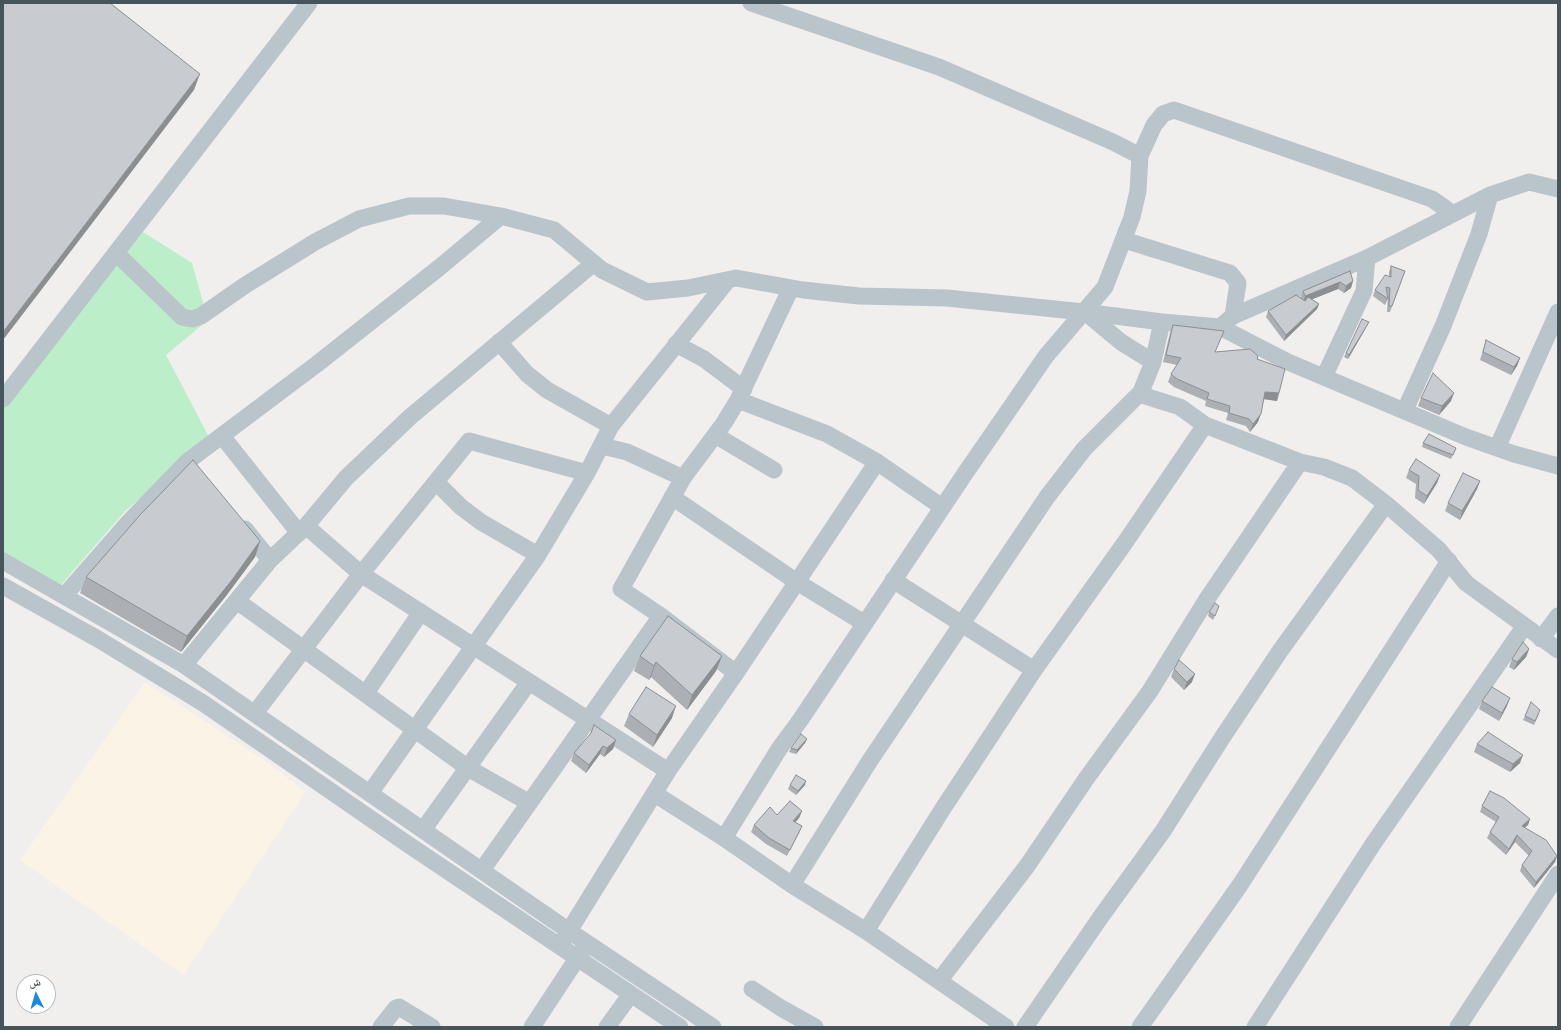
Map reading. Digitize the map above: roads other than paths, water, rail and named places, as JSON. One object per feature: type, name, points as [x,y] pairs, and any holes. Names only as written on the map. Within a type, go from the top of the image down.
[{"type":"street","points":[[3,399],[117,254],[309,3]]},
{"type":"street","points":[[751,3],[939,67],[1113,142],[1140,156]]},
{"type":"street","points":[[724,838],[779,749],[801,719],[942,507],[1046,356],[1105,287],[1124,240],[1138,191],[1140,156],[1154,125],[1163,114],[1174,110],[1432,199],[1453,214]]},
{"type":"street","points":[[1220,327],[1233,316],[1367,258],[1490,196],[1529,182],[1558,190]]},
{"type":"street","points":[[1405,410],[1445,319],[1479,234],[1490,196]]},
{"type":"street","points":[[117,254],[182,317],[192,319],[201,316],[316,242],[359,219],[408,206],[444,206],[501,216],[554,230],[602,270],[647,292],[688,288],[736,278],[791,288],[858,296],[946,298],[1220,327],[1288,362],[1324,377],[1497,448],[1558,466]]},
{"type":"street","points":[[64,596],[127,524],[193,467],[222,436],[428,277],[501,216]]},
{"type":"street","points":[[1124,240],[1230,273],[1238,283],[1233,316]]},
{"type":"street","points":[[1324,377],[1364,291],[1367,258]]},
{"type":"street","points":[[184,665],[270,560],[303,530],[346,478],[410,417],[594,263]]},
{"type":"street","points":[[370,793],[413,730],[475,646],[538,555],[587,473],[611,426],[728,280]]},
{"type":"street","points":[[736,674],[661,616],[621,589],[683,478],[715,435],[741,395],[791,288]]},
{"type":"street","points":[[1084,312],[1121,342],[1153,362]]},
{"type":"street","points":[[1497,448],[1558,312]]},
{"type":"street","points":[[792,885],[869,762],[1047,497],[1084,449],[1141,392],[1153,362],[1162,322]]},
{"type":"street","points":[[499,342],[527,374],[547,390],[611,426]]},
{"type":"street","points":[[676,344],[704,359],[741,395],[828,434],[878,462],[942,507]]},
{"type":"street","points":[[1141,392],[1144,396],[1180,407],[1205,425],[1300,462],[1324,467],[1352,478],[1422,533],[1449,561],[1466,583],[1558,650]]},
{"type":"street","points":[[866,931],[942,810],[1034,670],[1124,544],[1205,425]]},
{"type":"street","points":[[715,435],[774,470]]},
{"type":"street","points":[[222,436],[303,530],[361,574],[668,771]]},
{"type":"street","points":[[255,713],[361,574],[469,441],[587,473]]},
{"type":"street","points":[[602,446],[627,452],[683,478]]},
{"type":"street","points":[[560,946],[668,771],[736,674],[878,462]]},
{"type":"street","points":[[939,981],[1027,866],[1086,779],[1150,691],[1207,599],[1300,462]]},
{"type":"street","points":[[437,482],[461,507],[481,522],[538,555]]},
{"type":"street","points":[[672,497],[797,582],[864,623]]},
{"type":"street","points":[[1025,1027],[1100,918],[1163,831],[1222,738],[1280,651],[1386,504]]},
{"type":"street","points":[[235,518],[270,560]]},
{"type":"street","points":[[3,561],[184,665],[569,931],[713,1027]]},
{"type":"street","points":[[1140,1027],[1240,885],[1449,561]]},
{"type":"street","points":[[893,580],[1034,670]]},
{"type":"street","points":[[3,586],[98,639],[209,707],[680,1027]]},
{"type":"street","points":[[237,601],[303,650],[366,693],[413,730],[468,768],[528,802]]},
{"type":"street","points":[[366,693],[421,612]]},
{"type":"street","points":[[482,870],[528,802],[661,616]]},
{"type":"street","points":[[1541,639],[1558,616]]},
{"type":"street","points":[[98,639],[108,622]]},
{"type":"street","points":[[1255,1027],[1373,844],[1524,626]]},
{"type":"street","points":[[423,830],[529,682]]},
{"type":"street","points":[[655,794],[724,838],[792,885],[866,931],[1006,1027]]},
{"type":"street","points":[[1458,1027],[1558,874]]},
{"type":"street","points":[[532,1027],[587,943]]},
{"type":"street","points":[[752,989],[781,1008],[815,1027]]},
{"type":"street","points":[[607,1027],[631,994]]},
{"type":"street","points":[[381,1027],[396,1008],[399,1007],[432,1027]]}]
